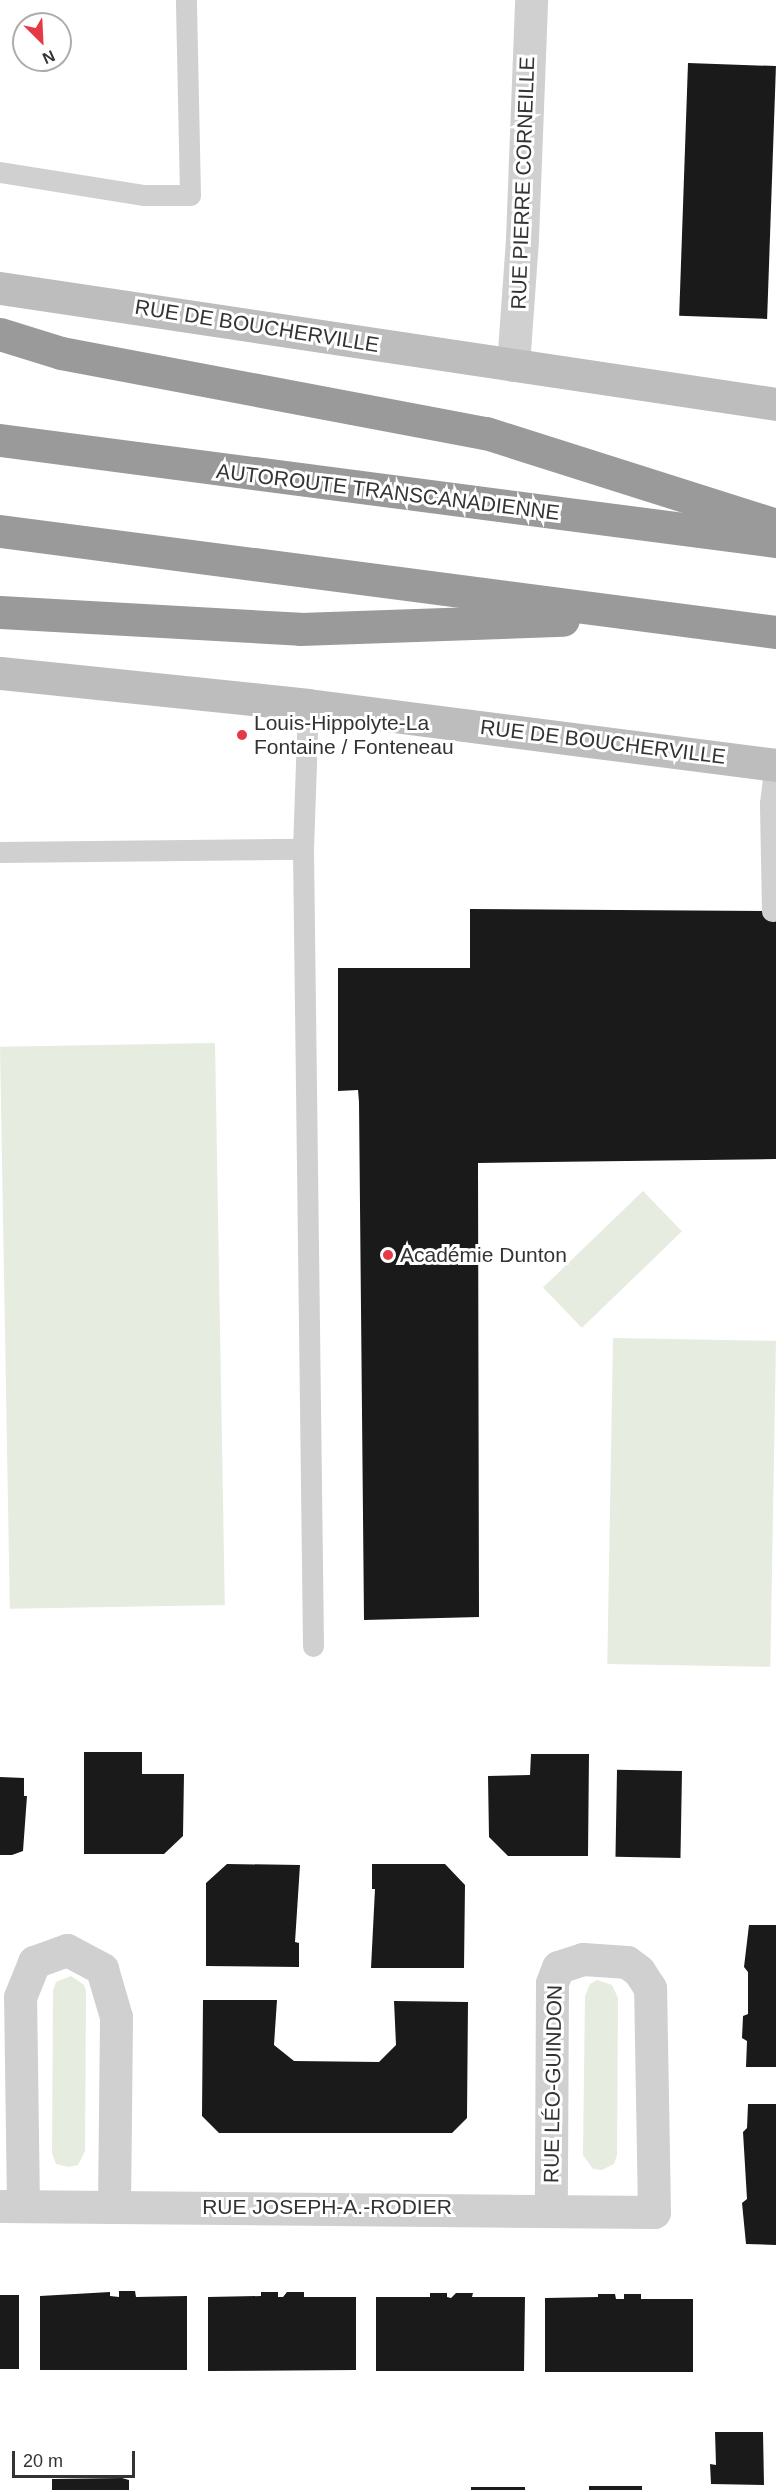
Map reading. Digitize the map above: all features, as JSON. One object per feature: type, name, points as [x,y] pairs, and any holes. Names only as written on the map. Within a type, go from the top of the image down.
[{"type":"highway","points":[[0,334],[61,353],[486,433],[776,525]]},
{"type":"highway","name":"AUTOROUTE TRANSCANADIENNE","points":[[0,440],[776,541]]},
{"type":"highway","points":[[0,531],[776,632]]},
{"type":"highway","points":[[0,612],[300,629],[657,617]]},
{"type":"main road","name":"RUE DE BOUCHERVILLE","points":[[0,288],[776,404]]},
{"type":"main road","name":"RUE DE BOUCHERVILLE","points":[[0,673],[308,705],[776,765]]},
{"type":"street","name":"RUE PIERRE CORNEILLE","points":[[513,365],[522,249],[531,0]]},
{"type":"street","points":[[12,2206],[20,1997],[34,1962],[67,1950],[102,1969],[116,2017],[114,2207]]},
{"type":"street","name":"RUE LÉO-GUINDON","points":[[551,2208],[552,1983],[558,1967],[583,1959],[627,1962],[639,1971],[650,1988],[654,2212]]},
{"type":"street","name":"RUE JOSEPH-A.-RODIER","points":[[12,2206],[551,2208],[654,2212]]},
{"type":"lane","points":[[0,172],[144,195],[190,195],[186,0]]},
{"type":"lane","points":[[308,705],[303,849],[313,1646]]},
{"type":"lane","points":[[772,911],[770,803],[776,765]]},
{"type":"lane","points":[[0,852],[303,849]]},
{"type":"shaded area","points":[[215,1043],[225,1605],[10,1609],[0,1047]]},
{"type":"shaded area","points":[[643,1191],[682,1231],[582,1328],[543,1288]]},
{"type":"shaded area","points":[[613,1338],[776,1341],[770,1667],[607,1664]]},
{"type":"shaded area","points":[[71,1976],[84,1985],[86,1991],[85,2151],[78,2165],[69,2167],[56,2164],[52,2153],[53,1991],[56,1982]]},
{"type":"shaded area","points":[[597,1980],[612,1985],[618,1998],[617,2155],[614,2164],[602,2170],[593,2169],[583,2155],[585,1996],[590,1984]]},
{"type":"building","points":[[688,63],[776,66],[767,319],[679,316]]},
{"type":"building","points":[[470,909],[776,911],[776,1159],[478,1163],[479,1617],[364,1620],[359,1102],[358,1090],[338,1091],[338,968],[470,968]]},
{"type":"building","points":[[84,1752],[142,1752],[142,1774],[184,1774],[183,1836],[164,1854],[84,1854]]},
{"type":"building","points":[[531,1754],[589,1754],[588,1856],[508,1856],[489,1837],[488,1776],[530,1775]]},
{"type":"building","points":[[617,1770],[682,1771],[680,1858],[615,1857]]},
{"type":"building","points":[[0,1777],[24,1778],[24,1796],[27,1796],[23,1851],[12,1855],[0,1855]]},
{"type":"building","points":[[227,1864],[300,1865],[295,1942],[299,1943],[299,1967],[206,1966],[206,1883]]},
{"type":"building","points":[[372,1864],[445,1864],[465,1885],[464,1968],[371,1968],[375,1889],[372,1889]]},
{"type":"building","points":[[749,1925],[776,1925],[776,2067],[746,2067],[747,2041],[742,2038],[743,2016],[748,2014],[748,1972],[744,1967]]},
{"type":"building","points":[[203,2000],[277,2000],[274,2045],[294,2061],[379,2062],[396,2045],[394,2001],[468,2002],[467,2118],[452,2133],[219,2133],[202,2116]]},
{"type":"building","points":[[748,2104],[776,2104],[776,2245],[746,2244],[742,2203],[747,2199],[743,2132],[747,2128]]},
{"type":"building","points":[[119,2291],[135,2291],[136,2297],[187,2296],[187,2370],[40,2370],[40,2296],[110,2292],[110,2296],[119,2297]]},
{"type":"building","points":[[261,2292],[278,2292],[278,2297],[283,2297],[287,2292],[304,2292],[304,2297],[356,2297],[356,2370],[208,2371],[208,2297],[261,2296]]},
{"type":"building","points":[[430,2293],[447,2293],[447,2297],[451,2298],[456,2293],[473,2293],[472,2297],[525,2297],[524,2371],[376,2371],[376,2297],[430,2297]]},
{"type":"building","points":[[598,2294],[615,2294],[616,2299],[624,2299],[624,2294],[641,2294],[641,2299],[693,2299],[693,2372],[545,2372],[545,2298],[598,2297]]},
{"type":"building","points":[[0,2295],[19,2295],[19,2369],[0,2369]]},
{"type":"building","points":[[715,2432],[763,2432],[764,2485],[711,2484],[710,2464],[716,2465]]},
{"type":"building","points":[[122,2478],[129,2480],[129,2490],[52,2490],[52,2479]]},
{"type":"building","points":[[589,2486],[642,2486],[642,2490],[589,2490]]},
{"type":"building","points":[[471,2487],[525,2487],[525,2490],[471,2490]]},
{"type":"place","name":"Louis-Hippolyte-La Fontaine / Fonteneau","points":[[242,735]]},
{"type":"place","name":"Académie Dunton","points":[[388,1255]]}]
